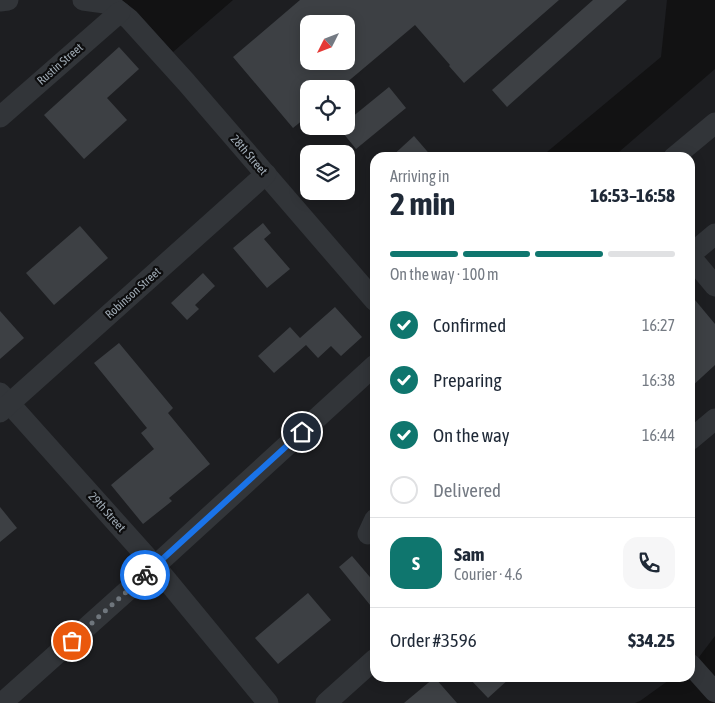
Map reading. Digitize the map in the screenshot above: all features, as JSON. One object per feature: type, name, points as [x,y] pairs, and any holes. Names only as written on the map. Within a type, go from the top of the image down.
[{"type":"street","points":[[0,1],[8,0]]},
{"type":"street","points":[[84,0],[110,5]]},
{"type":"street","name":"Rustin Street","points":[[0,117],[110,5]]},
{"type":"street","name":"28th Street","points":[[110,5],[129,19],[186,82],[370,296]]},
{"type":"street","points":[[679,152],[715,123]]},
{"type":"street","name":"Robinson Street","points":[[3,403],[266,174]]},
{"type":"street","points":[[695,251],[715,234]]},
{"type":"street","points":[[695,261],[715,286]]},
{"type":"street","points":[[2,703],[156,566],[370,370]]},
{"type":"street","name":"29th Street","points":[[3,403],[156,566],[268,703]]},
{"type":"street","points":[[695,436],[715,419]]},
{"type":"street","points":[[326,703],[370,663]]},
{"type":"street","points":[[695,670],[714,692]]},
{"type":"shaded area","points":[[0,0],[122,0],[138,13],[173,52],[233,0],[667,0],[661,57],[547,152],[370,152],[370,682],[666,682],[635,703],[0,703]]},
{"type":"shaded area","points":[[715,69],[715,636],[695,660],[695,152],[619,152]]},
{"type":"building","points":[[300,0],[559,0],[464,83],[415,25],[350,80],[300,80],[300,122],[293,128],[233,57]]},
{"type":"building","points":[[593,0],[627,0],[507,107],[492,90]]},
{"type":"building","points":[[119,47],[139,69],[107,98],[127,120],[84,159],[44,115]]},
{"type":"building","points":[[389,87],[406,108],[356,149],[355,145],[353,145],[345,135],[355,135],[355,115]]},
{"type":"building","points":[[414,136],[428,152],[397,152]]},
{"type":"building","points":[[263,223],[271,233],[264,239],[290,269],[267,288],[233,248]]},
{"type":"building","points":[[80,226],[108,258],[54,305],[26,273]]},
{"type":"building","points":[[203,273],[215,286],[195,305],[199,309],[187,320],[171,303]]},
{"type":"building","points":[[695,300],[715,324],[715,365],[695,383]]},
{"type":"building","points":[[335,307],[362,337],[341,356],[331,346],[318,358],[306,345],[274,373],[258,356],[290,327],[300,338]]},
{"type":"building","points":[[0,311],[24,338],[0,359]]},
{"type":"building","points":[[119,343],[173,408],[168,413],[210,464],[169,498],[172,501],[143,524],[111,485],[154,449],[141,433],[147,428],[94,363]]},
{"type":"building","points":[[0,507],[17,528],[0,542]]},
{"type":"building","points":[[352,556],[370,577],[370,605],[339,567]]},
{"type":"building","points":[[308,593],[331,620],[278,664],[255,638]]},
{"type":"building","points":[[429,682],[439,682],[457,703],[404,703]]},
{"type":"building","points":[[473,682],[506,682],[488,698]]},
{"type":"way so far","points":[[72,641],[145,575]]},
{"type":"route","points":[[145,575],[302,432]]}]
